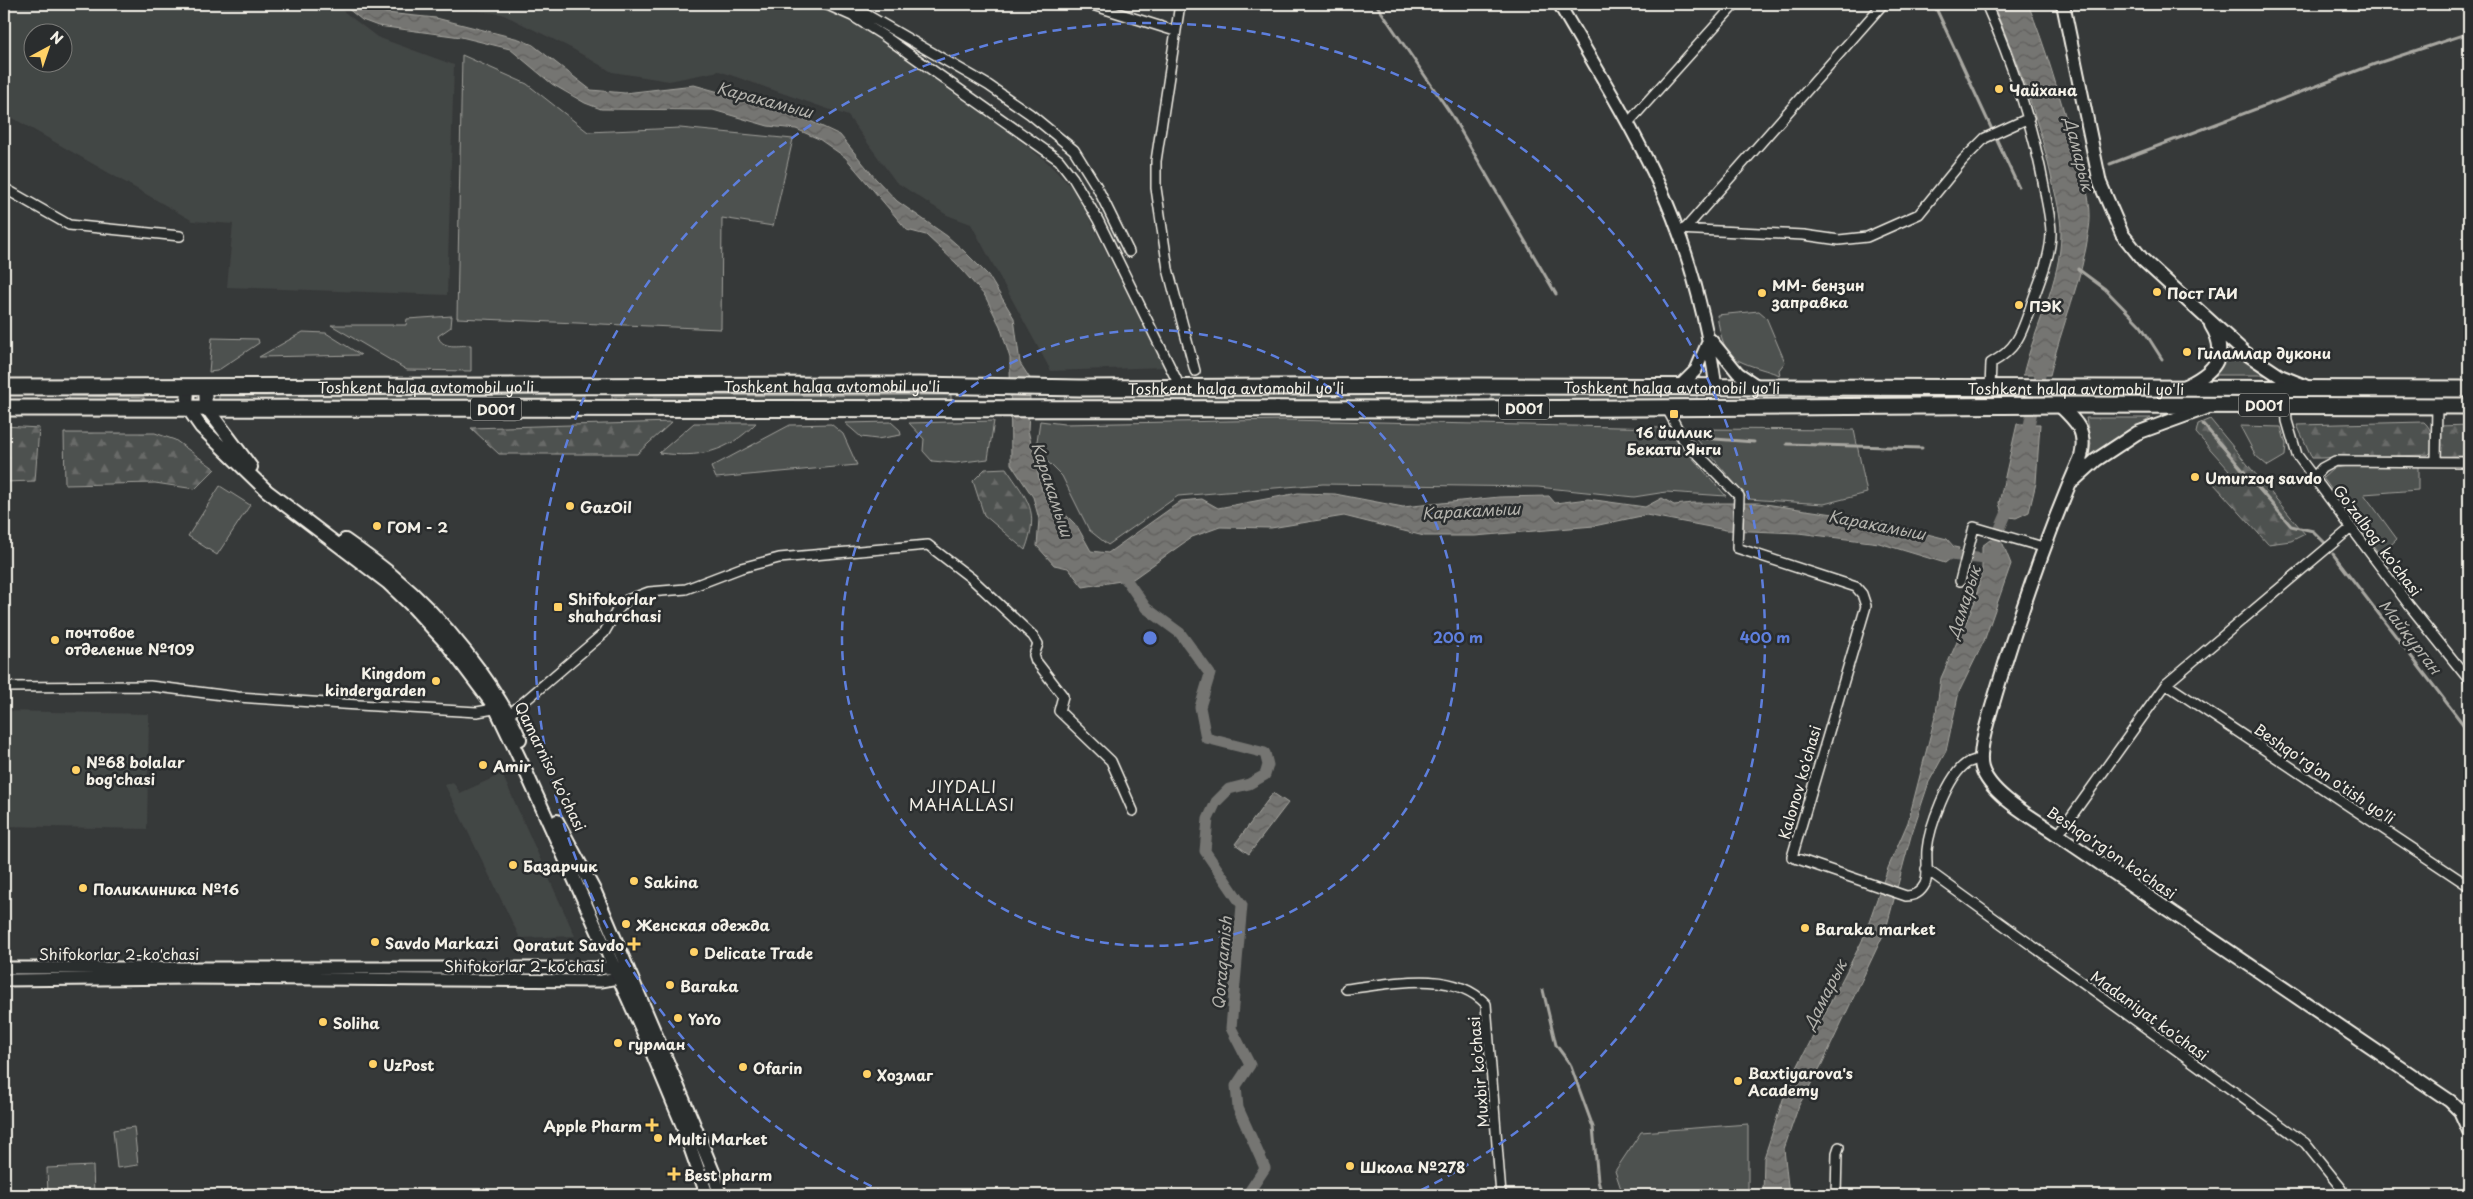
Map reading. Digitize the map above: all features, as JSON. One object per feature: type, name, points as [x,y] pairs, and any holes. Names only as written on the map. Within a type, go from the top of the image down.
[{"type":"highway","name":"Toshkent halqa avtomobil yo'li","points":[[4,387],[596,385],[987,386],[1046,388],[1478,386],[2469,389]]},
{"type":"highway","points":[[596,385],[596,409]]},
{"type":"highway","points":[[1477,409],[1478,386]]},
{"type":"highway","points":[[57,387],[57,408]]},
{"type":"highway","points":[[1716,387],[1717,407]]},
{"type":"highway","points":[[2402,406],[2403,389]]},
{"type":"highway","name":"Toshkent halqa avtomobil yo'li","points":[[4,408],[596,409],[1045,407],[1477,409],[2004,405],[2469,406]]},
{"type":"main road","points":[[2063,4],[2100,183],[2112,216],[2122,234],[2143,260],[2244,352],[2280,376],[2313,389]]},
{"type":"main road","points":[[2180,388],[2205,376],[2218,359],[2220,348],[2217,338],[2206,319]]},
{"type":"main road","points":[[187,407],[188,387]]},
{"type":"main road","points":[[205,387],[206,407]]},
{"type":"main road","points":[[1981,758],[2005,663],[2043,547],[2081,457],[2083,440],[2079,425],[2059,405]]},
{"type":"main road","points":[[2070,483],[2096,460],[2137,433],[2214,405]]},
{"type":"main road","name":"Qamarniso ko'chasi","points":[[187,407],[201,427],[268,491],[388,583],[450,640]]},
{"type":"main road","name":"Qamarniso ko'chasi","points":[[206,407],[257,473],[395,577],[450,640],[503,713],[557,822],[591,884],[619,971],[682,1124],[707,1195]]},
{"type":"main road","name":"Beshqo'rg'on ko'chasi","points":[[1981,758],[1985,774],[1995,789],[2058,835],[2442,1095],[2465,1107],[2469,1131]]},
{"type":"main road","name":"Qamarniso ko'chasi","points":[[619,971],[692,1120],[714,1174],[720,1195]]},
{"type":"street","points":[[825,4],[852,16],[884,36],[1059,160],[1073,178],[1098,220],[1180,387]]},
{"type":"street","points":[[848,4],[988,85],[1030,114],[1074,150],[1097,187],[1129,252]]},
{"type":"street","points":[[1089,4],[1175,31]]},
{"type":"street","points":[[1180,4],[1156,161],[1156,188],[1168,269],[1195,371]]},
{"type":"street","points":[[1559,4],[1628,123],[1681,229],[1710,338],[1716,387]]},
{"type":"street","points":[[1628,123],[1735,4]]},
{"type":"street","points":[[1681,229],[1883,4]]},
{"type":"street","points":[[1986,4],[2029,118],[2042,178],[2051,234],[2045,261],[2025,324],[2013,348],[2007,354],[1991,363],[1996,388]]},
{"type":"street","points":[[1681,229],[1804,235],[1839,240],[1867,236],[1919,214],[1962,160],[1985,138],[2029,118]]},
{"type":"street","points":[[4,188],[69,225],[180,236]]},
{"type":"street","points":[[1680,387],[1696,370],[1710,338]]},
{"type":"street","points":[[1710,338],[1738,373],[1759,387]]},
{"type":"street","name":"Go'zalbog' ko'chasi","points":[[2286,406],[2287,420],[2297,454],[2351,528],[2469,680]]},
{"type":"street","points":[[2436,461],[2437,406]]},
{"type":"street","name":"Kalonov ko'chasi","points":[[1666,407],[1683,439],[1739,496],[1737,546],[1856,587],[1862,594],[1866,606],[1792,857],[1906,896],[1916,894],[1923,888],[1927,848],[1932,828],[1948,786],[1965,764],[1981,758]]},
{"type":"street","points":[[2314,477],[2322,468],[2335,461],[2469,462]]},
{"type":"street","points":[[1960,581],[1974,527],[2043,547]]},
{"type":"street","points":[[2058,835],[2166,684],[2351,528]]},
{"type":"street","points":[[4,688],[150,686],[254,698],[503,713],[604,633],[616,612],[627,600],[663,589],[686,589],[741,568],[778,558],[928,545],[971,578],[1033,636],[1038,644],[1034,655],[1036,661],[1063,696],[1059,711],[1111,761],[1133,811]]},
{"type":"street","name":"Beshqo'rg'on o'tish yo'li","points":[[2166,684],[2469,886]]},
{"type":"street","name":"Madaniyat ko'chasi","points":[[1926,869],[2305,1143],[2342,1188],[2343,1195]]},
{"type":"street","name":"Shifokorlar 2-ko'chasi","points":[[4,968],[619,971]]},
{"type":"street","name":"Shifokorlar 2-ko'chasi","points":[[4,980],[197,978],[608,981],[619,971]]},
{"type":"street","name":"Muxbir ko'chasi","points":[[1346,989],[1429,980],[1477,994],[1486,1004],[1501,1195]]},
{"type":"street","points":[[1836,1195],[1837,1153],[1839,1147]]},
{"type":"shaded area","points":[[4,4],[334,4],[377,37],[454,65],[447,295],[227,287],[233,224],[193,221],[4,113]]},
{"type":"shaded area","points":[[419,4],[835,4],[886,34],[1047,162],[1076,192],[1164,367],[1051,371],[971,224],[947,215],[896,182],[848,116],[719,71],[669,81],[612,72],[571,48],[502,14]]},
{"type":"shaded area","name":"№68 bolalar bog'chasi","points":[[4,711],[149,714],[147,829],[4,826]]},
{"type":"shaded area","name":"Базарчик","points":[[502,774],[575,936],[520,938],[445,785],[453,782],[460,793]]},
{"type":"green space","points":[[462,55],[527,84],[588,132],[680,128],[793,139],[773,226],[722,218],[721,329],[457,318]]},
{"type":"green space","points":[[1759,311],[1766,317],[1785,362],[1779,370],[1780,375],[1743,363],[1735,358],[1724,343],[1720,331],[1717,315]]},
{"type":"green space","points":[[452,316],[451,327],[438,336],[447,345],[471,345],[471,371],[407,370],[331,325],[406,325],[407,319]]},
{"type":"green space","points":[[303,332],[326,333],[361,355],[259,357]]},
{"type":"green space","points":[[212,338],[258,339],[259,343],[217,371],[209,372]]},
{"type":"green space","points":[[2229,348],[2271,375],[2215,375]]},
{"type":"green space","points":[[1457,393],[1457,400],[1065,401],[1064,394]]},
{"type":"green space","points":[[1491,394],[1697,395],[1697,401],[1491,400]]},
{"type":"green space","points":[[584,395],[584,402],[219,403],[219,396]]},
{"type":"green space","points":[[951,395],[951,401],[612,402],[612,396]]},
{"type":"green space","points":[[2001,395],[2001,401],[1747,402],[1747,396]]},
{"type":"green space","points":[[2085,395],[2388,395],[2388,401],[2086,401]]},
{"type":"green space","points":[[69,396],[144,397],[144,403],[69,402]]},
{"type":"green space","points":[[2086,418],[2151,418],[2107,444],[2088,458],[2091,444]]},
{"type":"green space","points":[[2210,419],[2305,534],[2291,541],[2268,544],[2214,484],[2229,470],[2196,433],[2198,424]]},
{"type":"green space","points":[[1284,420],[1666,428],[1726,496],[1666,492],[1634,497],[1538,487],[1323,484],[1178,496],[1108,545],[1089,530],[1062,476],[1044,458],[1037,441],[1040,421],[1064,424]]},
{"type":"green space","points":[[994,421],[988,459],[955,463],[932,461],[923,451],[924,439],[909,423]]},
{"type":"green space","points":[[672,422],[637,454],[499,454],[471,428]]},
{"type":"green space","points":[[891,422],[900,430],[901,435],[877,439],[861,437],[845,423]]},
{"type":"green space","points":[[2424,422],[2429,428],[2432,438],[2432,451],[2428,455],[2320,458],[2312,458],[2297,425]]},
{"type":"green space","points":[[694,423],[756,423],[734,441],[712,451],[687,455],[659,453]]},
{"type":"green space","points":[[831,424],[843,434],[857,465],[716,478],[711,467],[790,425]]},
{"type":"green space","points":[[2469,425],[2469,456],[2440,456],[2440,426]]},
{"type":"green space","points":[[4,426],[39,428],[35,481],[4,482]]},
{"type":"green space","points":[[2240,426],[2281,427],[2286,444],[2285,456],[2268,466],[2256,456]]},
{"type":"green space","points":[[1697,429],[1854,430],[1867,493],[1824,504],[1748,499],[1694,436]]},
{"type":"green space","points":[[64,433],[155,433],[175,440],[215,469],[195,489],[155,483],[65,485]]},
{"type":"green space","points":[[2418,464],[2418,490],[2364,494],[2397,539],[2380,555],[2323,478],[2334,468],[2355,465]]},
{"type":"green space","points":[[1006,468],[1026,498],[1029,506],[1031,525],[1025,550],[984,515],[973,481],[985,469]]},
{"type":"green space","points":[[220,486],[250,505],[217,555],[188,536]]},
{"type":"green space","points":[[1748,1124],[1748,1195],[1623,1195],[1615,1171],[1641,1132]]},
{"type":"green space","points":[[134,1127],[138,1165],[117,1168],[113,1130]]},
{"type":"green space","points":[[93,1166],[94,1195],[48,1195],[47,1168]]},
{"type":"water","points":[[342,4],[370,4],[386,13],[436,18],[519,39],[533,45],[591,90],[625,93],[694,85],[791,112],[840,135],[875,178],[897,201],[947,236],[988,275],[1002,298],[1014,318],[1020,363],[1031,380],[1028,430],[1042,491],[1077,526],[1091,551],[1108,553],[1181,501],[1202,499],[1218,508],[1298,493],[1335,494],[1403,507],[1499,497],[1549,496],[1555,503],[1588,499],[1645,507],[1662,498],[1674,505],[1693,503],[1758,503],[1868,519],[1947,539],[1954,547],[1959,548],[1954,560],[1950,559],[1945,563],[1879,543],[1798,533],[1726,530],[1646,515],[1594,526],[1475,536],[1424,536],[1344,516],[1271,528],[1220,527],[1192,537],[1133,579],[1083,587],[1068,568],[1054,565],[1037,546],[1039,519],[1033,497],[1011,464],[1010,358],[1000,326],[985,296],[956,263],[926,235],[907,230],[845,157],[819,139],[796,129],[768,126],[713,110],[601,109],[585,103],[552,84],[510,49],[461,37],[378,26],[362,20]]},
{"type":"water","points":[[1993,4],[2028,4],[2052,71],[2090,207],[2089,229],[2082,266],[2050,375],[2023,375],[2057,269],[2061,233],[2057,199],[2034,113]]},
{"type":"water","points":[[2017,424],[2040,424],[2036,483],[2029,512],[2016,518],[2003,516],[1999,503]]},
{"type":"water","points":[[1990,540],[2003,544],[2011,564],[1984,641],[1959,692],[1946,751],[1929,782],[1911,836],[1886,929],[1821,1066],[1799,1105],[1784,1149],[1789,1195],[1763,1195],[1764,1158],[1787,1087],[1862,941],[1888,868],[1908,822],[1936,713],[1941,678],[1976,599],[1982,568],[1982,546]]},
{"type":"water","points":[[1273,793],[1288,803],[1249,854],[1235,844]]},
{"type":"waterway","points":[[1376,4],[1451,114],[1556,294]]},
{"type":"waterway","points":[[1934,4],[2018,186]]},
{"type":"waterway","points":[[2110,164],[2375,64],[2469,33]]},
{"type":"waterway","name":"Майкурган","points":[[2078,269],[2105,289],[2141,326],[2162,359]]},
{"type":"waterway","name":"Дамарык","points":[[2026,439],[2043,362]]},
{"type":"waterway","name":"Майкурган","points":[[2203,424],[2291,526],[2313,531],[2325,543]]},
{"type":"waterway","points":[[1702,438],[1754,442]]},
{"type":"waterway","points":[[1787,444],[1922,448]]},
{"type":"waterway","name":"Дамарык","points":[[1995,557],[1998,533],[2011,503]]},
{"type":"waterway","name":"Каракамыш","points":[[1942,554],[1994,560]]},
{"type":"waterway","name":"Майкурган","points":[[2333,554],[2469,732]]},
{"type":"waterway","name":"Qoraqamish","points":[[1121,572],[1146,608],[1180,633],[1210,674],[1200,707],[1206,738],[1265,753],[1268,765],[1265,775],[1249,784],[1229,789],[1216,802],[1208,819],[1205,851],[1242,905],[1231,1028],[1250,1065],[1236,1086],[1238,1108],[1265,1168],[1247,1195]]},
{"type":"waterway","points":[[1543,990],[1556,1045],[1570,1064],[1593,1127],[1598,1181],[1602,1195]]},
{"type":"place","name":"Чайхана","points":[[1999,89]]},
{"type":"place","name":"Пост ГАИ","points":[[2157,292]]},
{"type":"place","name":"ММ- бензин заправка","points":[[1762,293]]},
{"type":"place","name":"ПЭК","points":[[2019,305]]},
{"type":"place","name":"Гиламлар дукони","points":[[2187,352]]},
{"type":"place","name":"16 йиллик Бекати Янги","points":[[1674,414]]},
{"type":"place","name":"Umurzoq savdo","points":[[2195,477]]},
{"type":"place","name":"GazOil","points":[[570,506]]},
{"type":"place","name":"ГОМ - 2","points":[[377,526]]},
{"type":"place","name":"Shifokorlar shaharchasi","points":[[558,607]]},
{"type":"place","name":"почтовое отделение №109","points":[[55,640]]},
{"type":"place","name":"Kingdom kindergarden","points":[[436,681]]},
{"type":"place","name":"Amir","points":[[483,765]]},
{"type":"place","name":"№68 bolalar bog'chasi","points":[[76,770]]},
{"type":"place","name":"Базарчик","points":[[513,865]]},
{"type":"place","name":"Sakina","points":[[634,881]]},
{"type":"place","name":"Поликлиника №16","points":[[83,888]]},
{"type":"place","name":"Женская одежда","points":[[626,924]]},
{"type":"place","name":"Baraka market","points":[[1805,928]]},
{"type":"place","name":"Savdo Markazi","points":[[375,942]]},
{"type":"place","name":"Qoratut Savdo","points":[[634,944]]},
{"type":"place","name":"Delicate Trade","points":[[694,952]]},
{"type":"place","name":"Baraka","points":[[670,985]]},
{"type":"place","name":"YoYo","points":[[678,1018]]},
{"type":"place","name":"Soliha","points":[[323,1022]]},
{"type":"place","name":"гурман","points":[[618,1043]]},
{"type":"place","name":"UzPost","points":[[373,1064]]},
{"type":"place","name":"Ofarin","points":[[743,1067]]},
{"type":"place","name":"Хозмаг","points":[[867,1074]]},
{"type":"place","name":"Baxtiyarova's Academy","points":[[1738,1081]]},
{"type":"place","name":"Apple Pharm","points":[[652,1125]]},
{"type":"place","name":"Multi Market","points":[[658,1138]]},
{"type":"place","name":"Школа №278","points":[[1350,1166]]},
{"type":"place","name":"Best pharm","points":[[674,1174]]},
{"type":"district","name":"JIYDALI MAHALLASI","points":[[962,795]]}]
